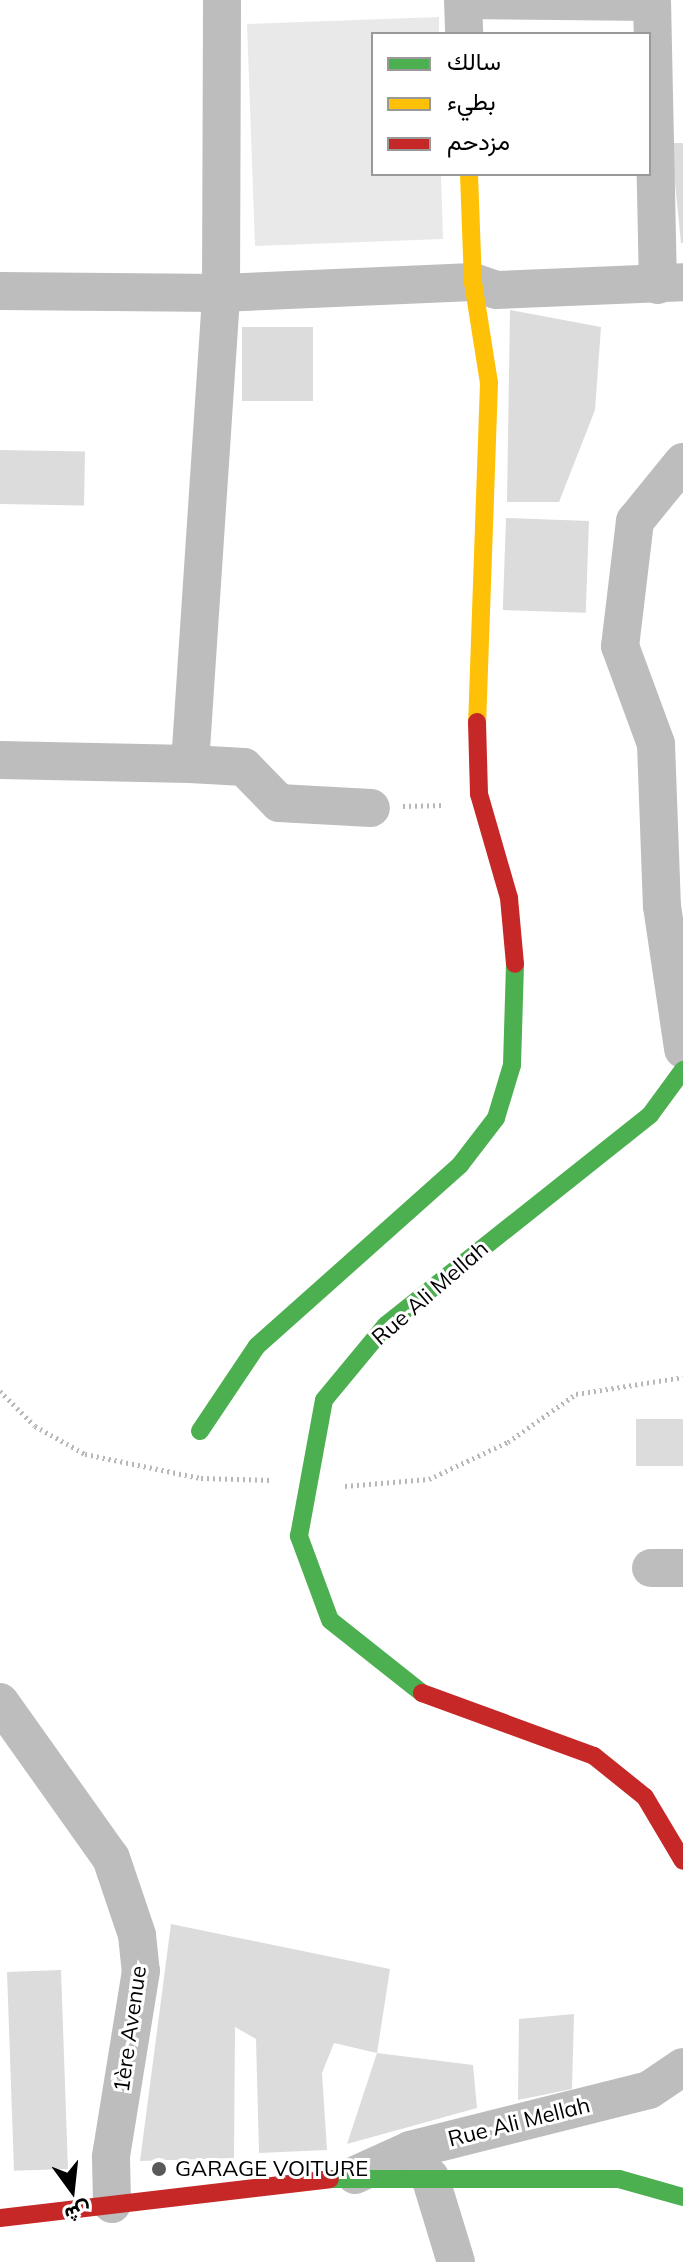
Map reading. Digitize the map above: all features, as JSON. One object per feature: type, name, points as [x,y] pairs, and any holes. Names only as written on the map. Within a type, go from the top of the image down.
[{"type":"street","points":[[190,764],[221,293],[222,0]]},
{"type":"street","points":[[0,291],[221,293],[473,282],[496,290],[670,284],[652,1],[463,0],[464,32]]},
{"type":"street","points":[[200,1431],[257,1346],[460,1165],[496,1118],[512,1065],[515,968],[509,898],[482,805],[477,723],[489,383],[473,282],[469,176]]},
{"type":"street","points":[[683,462],[635,521],[620,646],[656,744],[683,785]]},
{"type":"street","points":[[656,744],[662,906],[683,1049]]},
{"type":"street","points":[[0,760],[244,767],[279,803],[371,808]]},
{"type":"street","points":[[662,906],[662,871],[683,861]]},
{"type":"street","name":"Rue Ali Mellah","points":[[683,1070],[650,1115],[386,1325],[324,1400],[299,1536],[330,1620],[411,1689],[594,1756],[645,1797],[683,1861]]},
{"type":"street","name":"1ère Avenue","points":[[0,1702],[111,1858],[137,1935],[141,1971],[111,2157],[112,2204]]},
{"type":"street","name":"Rue Ali Mellah","points":[[353,2176],[410,2150],[649,2090],[683,2067]]},
{"type":"street","points":[[0,2218],[353,2176],[619,2179],[683,2197]]},
{"type":"street","points":[[430,2177],[456,2262]]},
{"type":"path","points":[[371,808],[482,805]]},
{"type":"shaded area","points":[[439,17],[439,32],[371,32],[371,176],[441,176],[443,239],[255,246],[247,24]]},
{"type":"building","points":[[671,143],[683,143],[683,243],[681,243]]},
{"type":"building","points":[[510,310],[601,327],[595,410],[559,502],[507,502]]},
{"type":"building","points":[[242,327],[313,327],[313,401],[242,401]]},
{"type":"building","points":[[0,450],[85,451],[84,505],[0,504]]},
{"type":"building","points":[[506,518],[589,521],[586,613],[503,610]]},
{"type":"building","points":[[636,1419],[683,1419],[683,1466],[636,1466]]},
{"type":"building","points":[[171,1924],[390,1969],[377,2053],[334,2043],[322,2073],[327,2150],[259,2153],[256,2039],[235,2027],[234,2158],[140,2161]]},
{"type":"building","points":[[61,1970],[68,2169],[14,2171],[7,1972]]},
{"type":"building","points":[[574,2014],[572,2089],[518,2100],[519,2019]]},
{"type":"building","points":[[377,2053],[473,2065],[477,2108],[347,2144]]},
{"type":"traffic: fast","points":[[200,1431],[257,1346],[460,1165],[496,1118],[512,1065],[515,964]]},
{"type":"traffic: fast","points":[[422,1693],[330,1620],[299,1536],[324,1400],[386,1325],[650,1115],[683,1070]]},
{"type":"traffic: fast","points":[[330,2179],[619,2179],[683,2197]]},
{"type":"traffic: slow","points":[[469,176],[473,282],[489,383],[477,722]]},
{"type":"traffic: jam","points":[[477,722],[479,794],[509,898],[515,964]]},
{"type":"traffic: jam","points":[[422,1693],[594,1756],[645,1797],[683,1861]]},
{"type":"traffic: jam","points":[[0,2218],[330,2179]]},
{"type":"place","name":"GARAGE VOITURE","points":[[159,2169]]}]
